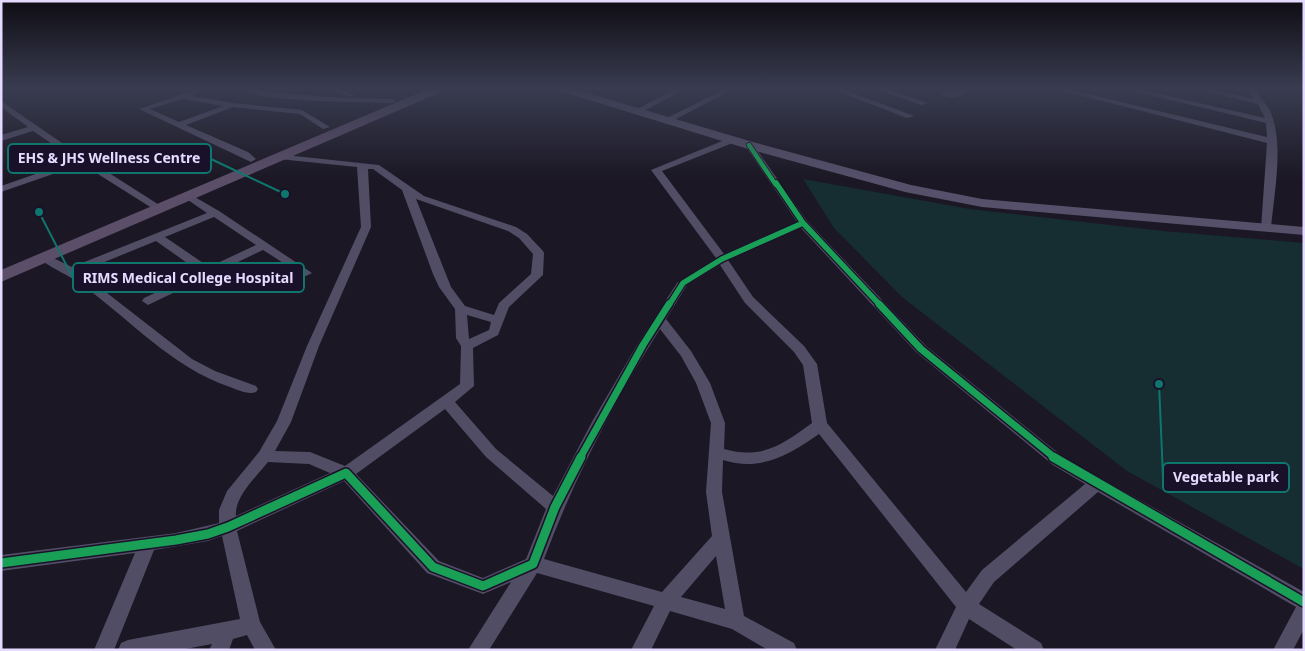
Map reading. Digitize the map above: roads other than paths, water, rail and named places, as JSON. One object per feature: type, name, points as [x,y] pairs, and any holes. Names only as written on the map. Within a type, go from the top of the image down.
[{"type":"main road","points":[[1,277],[45,258],[251,159],[344,119]]},
{"type":"main road","points":[[1,262],[155,205],[188,196],[364,119]]},
{"type":"main road","points":[[667,120],[910,189],[956,199],[1304,231]]},
{"type":"street","points":[[23,119],[82,161],[155,205]]},
{"type":"street","points":[[169,119],[245,154],[251,159]]},
{"type":"street","points":[[180,124],[193,119]]},
{"type":"street","points":[[314,119],[326,127]]},
{"type":"street","points":[[1188,119],[1271,141]]},
{"type":"street","points":[[1259,119],[1270,122],[1271,141],[1266,228]]},
{"type":"street","points":[[1,138],[34,128]]},
{"type":"street","points":[[732,140],[656,170],[722,259],[749,300],[799,349],[810,364],[820,426],[842,450],[966,606],[1034,650]]},
{"type":"street","points":[[750,145],[803,223],[921,349],[1058,461],[1304,602]]},
{"type":"street","points":[[279,156],[376,167],[422,198],[512,229],[523,236],[536,248],[540,258],[537,275],[503,306],[477,313]]},
{"type":"street","points":[[1,189],[82,161]]},
{"type":"street","points":[[266,650],[251,625],[228,527],[228,510],[233,496],[264,456],[284,422],[313,346],[366,227],[363,168],[360,165]]},
{"type":"street","points":[[1,564],[208,534],[228,527],[346,473],[467,386],[467,346],[462,338],[461,309],[445,287],[439,274],[407,189]]},
{"type":"street","points":[[188,196],[306,272]]},
{"type":"street","points":[[73,271],[215,213]]},
{"type":"street","points":[[478,650],[533,564],[555,507],[598,424],[643,345],[683,283],[722,259],[803,223]]},
{"type":"street","points":[[158,237],[208,272]]},
{"type":"street","points":[[148,301],[264,245]]},
{"type":"street","points":[[45,258],[73,271],[188,363],[250,389]]},
{"type":"street","points":[[467,346],[494,332],[503,306]]},
{"type":"street","points":[[461,309],[499,320]]},
{"type":"street","points":[[660,320],[686,354],[703,383],[718,422],[714,492],[736,620]]},
{"type":"street","points":[[446,402],[491,453],[555,507]]},
{"type":"street","points":[[716,452],[747,460],[764,458],[785,448],[820,426]]},
{"type":"street","points":[[264,456],[310,458],[346,473],[433,567],[483,586],[533,564],[736,620],[781,648]]},
{"type":"street","points":[[945,650],[966,606],[988,576],[1096,484]]},
{"type":"street","points":[[641,650],[666,602],[721,538]]},
{"type":"street","points":[[104,650],[148,543]]},
{"type":"street","points":[[1283,650],[1304,610]]},
{"type":"street","points":[[128,650],[222,641],[251,625]]},
{"type":"place","name":"EHS & JHS Wellness Centre","points":[[285,194]]},
{"type":"place","name":"RIMS Medical College Hospital","points":[[39,212]]},
{"type":"place","name":"Vegetable park","points":[[1159,384]]}]
